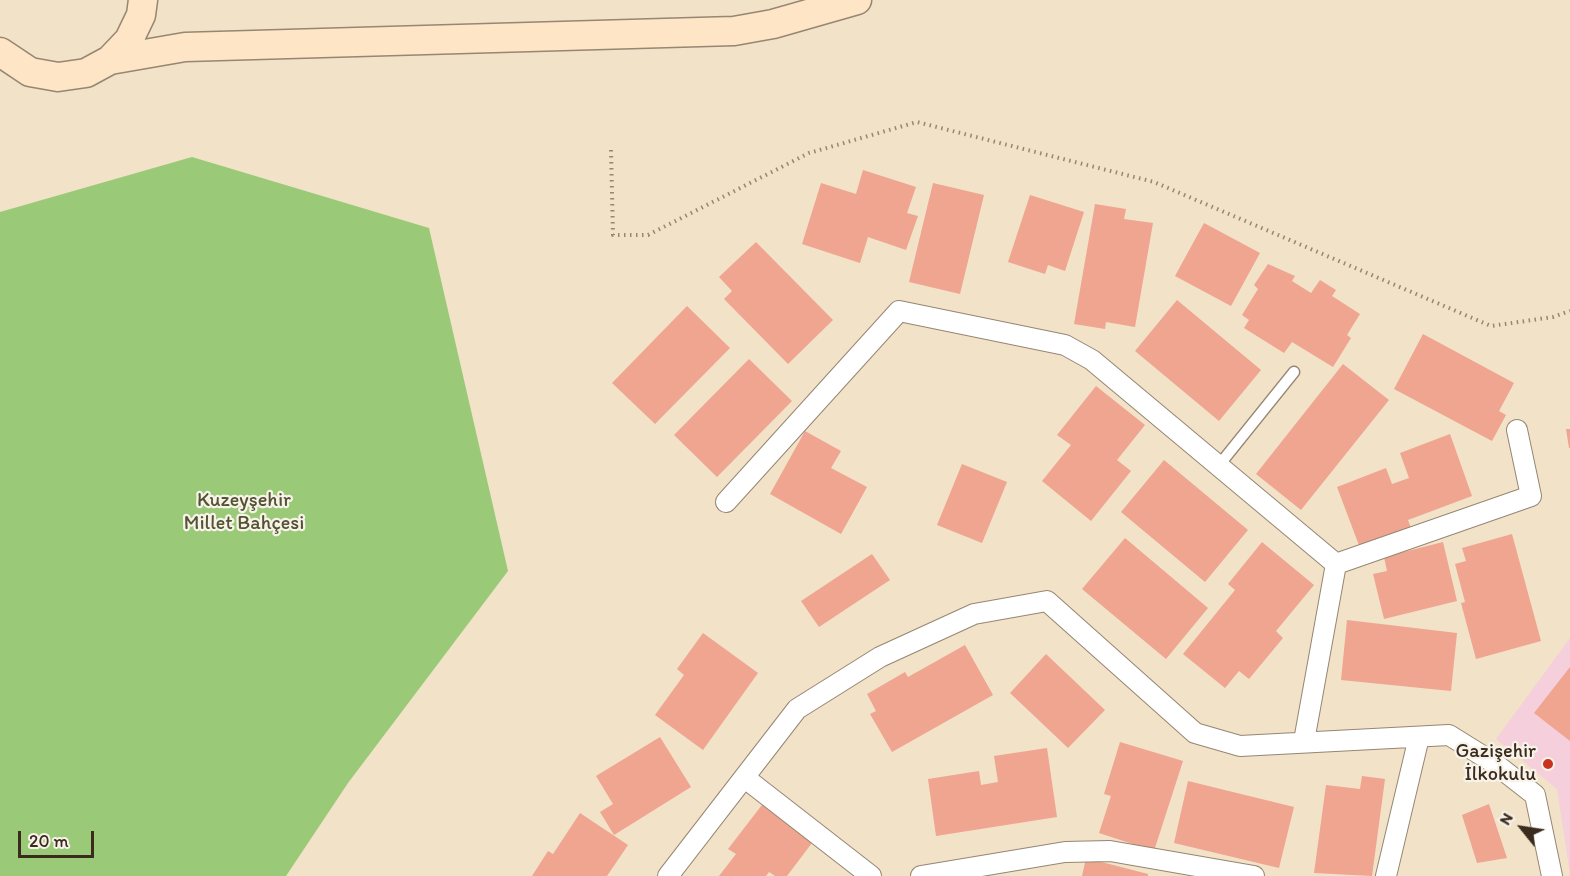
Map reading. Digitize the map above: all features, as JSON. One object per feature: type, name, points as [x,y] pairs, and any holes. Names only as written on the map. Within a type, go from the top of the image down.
[{"type":"main road","points":[[111,60],[129,40],[141,15],[143,0]]},
{"type":"main road","points":[[0,51],[30,72],[58,77],[86,73],[111,60],[185,47],[734,31],[773,24],[857,0]]},
{"type":"street","points":[[726,502],[899,311],[1065,345],[1092,360],[1220,464],[1336,564]]},
{"type":"street","points":[[1336,564],[1531,496],[1517,430]]},
{"type":"street","points":[[1304,741],[1336,564]]},
{"type":"street","points":[[668,876],[797,709],[879,657],[974,614],[1047,601],[1195,733],[1240,746],[1449,735],[1494,763],[1534,795],[1552,876]]},
{"type":"street","points":[[1386,876],[1419,737]]},
{"type":"street","points":[[745,778],[871,876]]},
{"type":"street","points":[[921,876],[1065,852],[1110,851],[1254,876]]},
{"type":"lane","points":[[1220,464],[1294,372]]},
{"type":"path","points":[[611,150],[613,235],[648,235],[809,153],[917,122],[1154,182],[1491,326],[1552,317],[1570,310]]},
{"type":"shaded area","name":"Gazişehir İlkokulu","points":[[1570,638],[1570,874],[1557,789],[1496,739]]},
{"type":"green space","name":"Kuzeyşehir Millet Bahçesi","points":[[192,157],[429,228],[508,571],[348,783],[286,876],[0,876],[0,212]]},
{"type":"building","points":[[863,170],[916,187],[907,213],[918,216],[906,250],[868,237],[860,263],[802,244],[821,183],[856,194]]},
{"type":"building","points":[[933,183],[984,195],[960,294],[909,282]]},
{"type":"building","points":[[1030,195],[1084,212],[1065,271],[1048,265],[1045,274],[1008,262]]},
{"type":"building","points":[[1095,204],[1126,209],[1124,219],[1153,223],[1135,327],[1106,322],[1105,329],[1074,324]]},
{"type":"building","points":[[1204,223],[1260,253],[1231,306],[1175,276]]},
{"type":"building","points":[[756,242],[833,320],[788,364],[724,299],[732,291],[719,277]]},
{"type":"building","points":[[1268,264],[1295,276],[1292,281],[1311,293],[1320,280],[1336,290],[1332,296],[1360,314],[1347,335],[1351,338],[1333,367],[1292,342],[1284,353],[1244,328],[1249,320],[1242,315],[1258,289],[1254,285]]},
{"type":"building","points":[[1177,300],[1261,370],[1219,421],[1135,351]]},
{"type":"building","points":[[687,306],[730,348],[655,424],[612,383]]},
{"type":"building","points":[[1423,334],[1514,383],[1499,411],[1506,415],[1492,441],[1394,389]]},
{"type":"building","points":[[749,359],[792,401],[717,477],[674,435]]},
{"type":"building","points":[[1343,364],[1389,400],[1301,510],[1256,474]]},
{"type":"building","points":[[1096,386],[1145,425],[1117,460],[1131,471],[1091,521],[1042,481],[1071,445],[1057,435]]},
{"type":"building","points":[[1566,429],[1570,429],[1570,448],[1569,448]]},
{"type":"building","points":[[805,431],[841,451],[831,468],[867,487],[841,534],[770,494]]},
{"type":"building","points":[[1450,434],[1472,496],[1408,520],[1411,528],[1360,548],[1337,487],[1386,468],[1392,484],[1409,478],[1400,453]]},
{"type":"building","points":[[1164,460],[1248,530],[1205,582],[1121,512]]},
{"type":"building","points":[[962,464],[1007,482],[982,543],[937,525]]},
{"type":"building","points":[[1512,534],[1541,641],[1476,659],[1461,603],[1465,602],[1455,564],[1466,561],[1462,548]]},
{"type":"building","points":[[1125,538],[1208,608],[1166,659],[1082,589]]},
{"type":"building","points":[[1262,542],[1314,585],[1276,631],[1283,638],[1249,679],[1239,671],[1225,688],[1183,654],[1235,590],[1228,584]]},
{"type":"building","points":[[1443,542],[1457,601],[1384,619],[1373,574],[1387,571],[1384,557]]},
{"type":"building","points":[[872,554],[890,580],[819,627],[801,601]]},
{"type":"building","points":[[1347,620],[1457,633],[1451,691],[1341,680]]},
{"type":"building","points":[[703,633],[758,673],[703,750],[655,715],[684,675],[677,669]]},
{"type":"building","points":[[965,645],[993,695],[892,752],[870,714],[876,711],[867,694],[905,672],[908,677]]},
{"type":"building","points":[[1046,654],[1105,710],[1068,748],[1010,693]]},
{"type":"building","points":[[1570,667],[1570,741],[1534,713]]},
{"type":"building","points":[[660,737],[691,787],[614,835],[600,812],[613,804],[596,776]]},
{"type":"building","points":[[1120,742],[1183,761],[1154,851],[1099,833],[1111,796],[1104,794]]},
{"type":"building","points":[[1047,748],[1057,817],[936,836],[928,779],[979,771],[981,785],[998,782],[994,756]]},
{"type":"building","points":[[1362,776],[1385,779],[1372,876],[1314,873],[1326,785],[1360,789]]},
{"type":"building","points":[[1188,781],[1294,807],[1279,868],[1174,843]]},
{"type":"building","points":[[765,801],[815,839],[787,876],[775,876],[769,872],[766,876],[719,876],[736,854],[728,849]]},
{"type":"building","points":[[1489,804],[1507,858],[1477,863],[1462,815]]},
{"type":"building","points":[[580,813],[628,845],[607,876],[532,876],[548,851],[553,854]]},
{"type":"building","points":[[1086,858],[1148,874],[1148,876],[1082,876]]},
{"type":"place","name":"Gazişehir İlkokulu","points":[[1548,764]]}]
